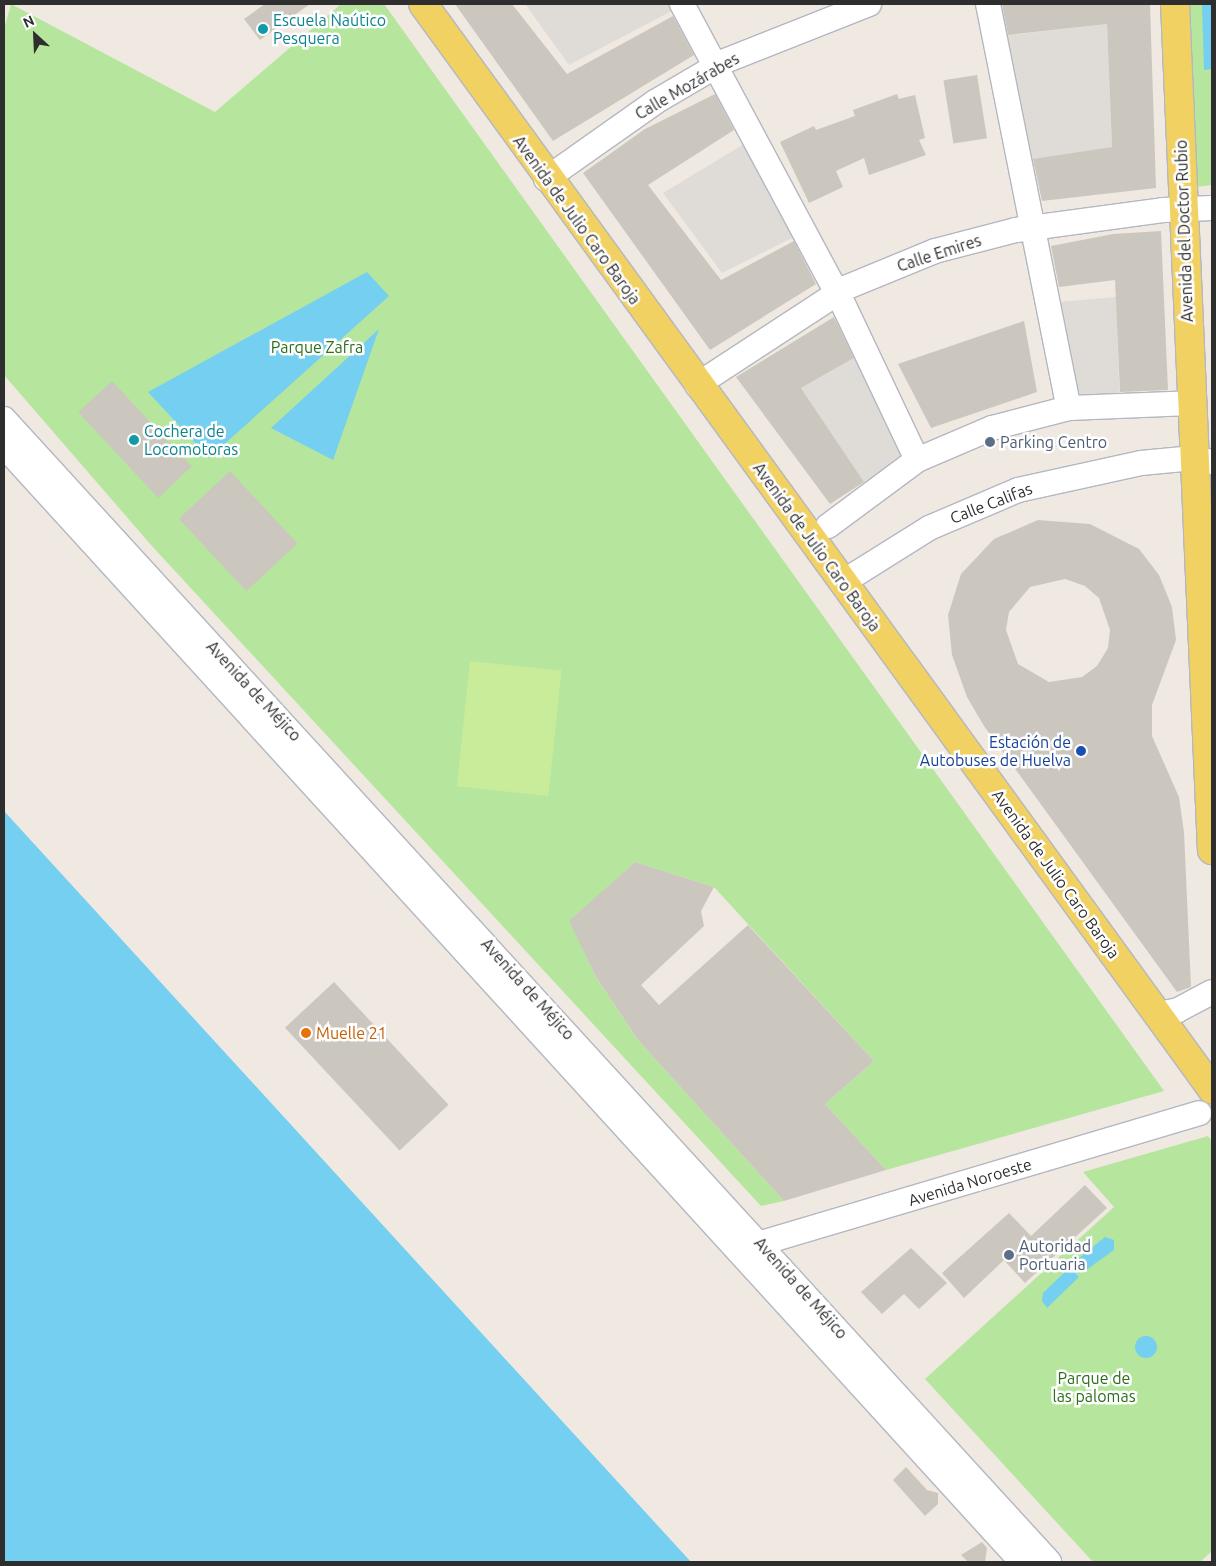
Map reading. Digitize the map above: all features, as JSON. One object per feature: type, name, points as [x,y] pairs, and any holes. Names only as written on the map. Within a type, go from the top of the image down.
[{"type":"main road","name":"Avenida de Julio Caro Baroja","points":[[423,4],[546,179],[843,582],[1212,1089]]},
{"type":"main road","name":"Avenida del Doctor Rubio","points":[[1175,4],[1191,403],[1203,460],[1212,850]]},
{"type":"street","points":[[682,4],[836,292],[917,460]]},
{"type":"street","name":"Calle Mozárabes","points":[[546,179],[647,107],[716,67],[869,4]]},
{"type":"street","points":[[988,4],[1030,228],[1069,408]]},
{"type":"street","name":"Calle Emires","points":[[697,385],[836,292],[935,251],[1030,228],[1183,209],[1212,208]]},
{"type":"street","points":[[828,526],[917,460],[992,428],[1069,408],[1191,403]]},
{"type":"street","name":"Avenida de Méjico","points":[[4,419],[753,1251],[1022,1562]]},
{"type":"street","name":"Avenida de Méjico","points":[[4,446],[753,1251],[1048,1562]]},
{"type":"street","name":"Calle Califas","points":[[843,582],[929,528],[1018,490],[1119,468],[1203,460]]},
{"type":"street","points":[[1158,1014],[1178,1010],[1212,992]]},
{"type":"street","name":"Avenida Noroeste","points":[[753,1251],[1199,1114]]},
{"type":"green space","name":"Parque Zafra","points":[[11,4],[215,112],[341,4],[384,4],[1164,1091],[886,1170],[825,1104],[874,1061],[714,887],[635,862],[570,922],[596,977],[638,1040],[784,1201],[761,1206],[151,545],[4,375],[4,29]]},
{"type":"green space","points":[[1188,4],[1205,4],[1212,68],[1212,185],[1195,187]]},
{"type":"green space","points":[[470,661],[561,671],[548,796],[457,786]]},
{"type":"green space","name":"Parque de las palomas","points":[[1208,1136],[1212,1141],[1212,1551],[1200,1562],[1093,1562],[925,1379],[1114,1207],[1083,1172]]},
{"type":"shaded area","points":[[525,4],[682,4],[683,5],[569,65]]},
{"type":"shaded area","points":[[1107,24],[1112,147],[1019,162],[994,37]]},
{"type":"shaded area","points":[[754,138],[804,232],[722,273],[663,193]]},
{"type":"shaded area","points":[[1116,297],[1120,405],[1069,408],[1046,303]]},
{"type":"shaded area","points":[[858,356],[908,457],[864,482],[801,388]]},
{"type":"water","points":[[1202,4],[1212,4],[1212,69],[1204,70]]},
{"type":"water","points":[[367,272],[389,296],[209,458],[148,392]]},
{"type":"water","points":[[379,329],[333,460],[271,428]]},
{"type":"water","points":[[4,811],[315,1151],[691,1562],[4,1562]]},
{"type":"water","points":[[1105,1237],[1114,1240],[1114,1250],[1082,1273],[1073,1263]]},
{"type":"water","points":[[1070,1267],[1079,1277],[1047,1308],[1042,1301],[1043,1293]]},
{"type":"water","points":[[1146,1336],[1154,1339],[1157,1347],[1154,1355],[1146,1358],[1138,1355],[1135,1347],[1138,1339]]},
{"type":"building","name":"Escuela Naútico Pesquera","points":[[265,4],[310,4],[260,40],[244,19]]},
{"type":"building","points":[[455,4],[512,4],[567,74],[673,16],[694,55],[553,141]]},
{"type":"building","points":[[1002,4],[1150,4],[1156,188],[1042,201],[1033,159],[1112,147],[1107,24],[1008,35]]},
{"type":"building","points":[[977,75],[987,138],[953,144],[943,80]]},
{"type":"building","points":[[715,94],[734,130],[648,185],[721,280],[794,241],[816,284],[710,350],[583,173],[645,129]]},
{"type":"building","points":[[897,94],[899,99],[915,95],[925,138],[919,140],[926,155],[869,175],[864,158],[836,171],[843,187],[809,203],[780,142],[814,126],[816,130],[855,116],[853,110]]},
{"type":"building","points":[[1161,231],[1168,390],[1120,392],[1115,280],[1059,287],[1051,246],[1113,234]]},
{"type":"building","points":[[834,317],[854,358],[801,388],[864,482],[830,504],[736,377]]},
{"type":"building","points":[[1024,321],[1037,392],[931,428],[898,364]]},
{"type":"building","name":"Cochera de Locomotoras","points":[[112,381],[192,467],[158,498],[78,412]]},
{"type":"building","points":[[230,471],[298,543],[246,591],[179,519]]},
{"type":"building","name":"Estación de Autobuses de Huelva","points":[[1038,520],[1090,524],[1139,549],[1159,575],[1172,607],[1176,640],[1152,705],[1152,736],[1179,797],[1184,832],[1191,987],[1177,992],[984,726],[967,697],[952,655],[948,615],[961,574],[994,539]],"holes":[[[1065,579],[1085,586],[1099,598],[1110,630],[1108,648],[1097,666],[1082,677],[1049,682],[1018,664],[1006,630],[1009,612],[1030,587]]]},
{"type":"building","points":[[635,862],[714,887],[701,911],[704,926],[641,985],[659,1005],[748,925],[874,1061],[825,1104],[886,1170],[784,1201],[638,1040],[596,977],[569,921]]},
{"type":"building","points":[[334,982],[449,1105],[400,1151],[285,1028]]},
{"type":"building","name":"Autoridad Portuaria","points":[[1085,1185],[1107,1208],[1025,1283],[1004,1260],[964,1298],[942,1273],[1009,1213],[1031,1236]]},
{"type":"building","points":[[911,1248],[947,1283],[919,1309],[904,1294],[882,1314],[861,1292]]},
{"type":"building","points":[[906,1467],[927,1490],[938,1493],[938,1504],[925,1516],[893,1480]]},
{"type":"building","points":[[982,1542],[987,1548],[985,1562],[968,1562],[961,1555]]},
{"type":"place","name":"Escuela Naútico Pesquera","points":[[263,29]]},
{"type":"place","name":"Cochera de Locomotoras","points":[[134,440]]},
{"type":"place","name":"Parking Centro","points":[[990,442]]},
{"type":"place","name":"Estación de Autobuses de Huelva","points":[[1081,751]]},
{"type":"place","name":"Muelle 21","points":[[306,1033]]},
{"type":"place","name":"Autoridad Portuaria","points":[[1009,1255]]}]
